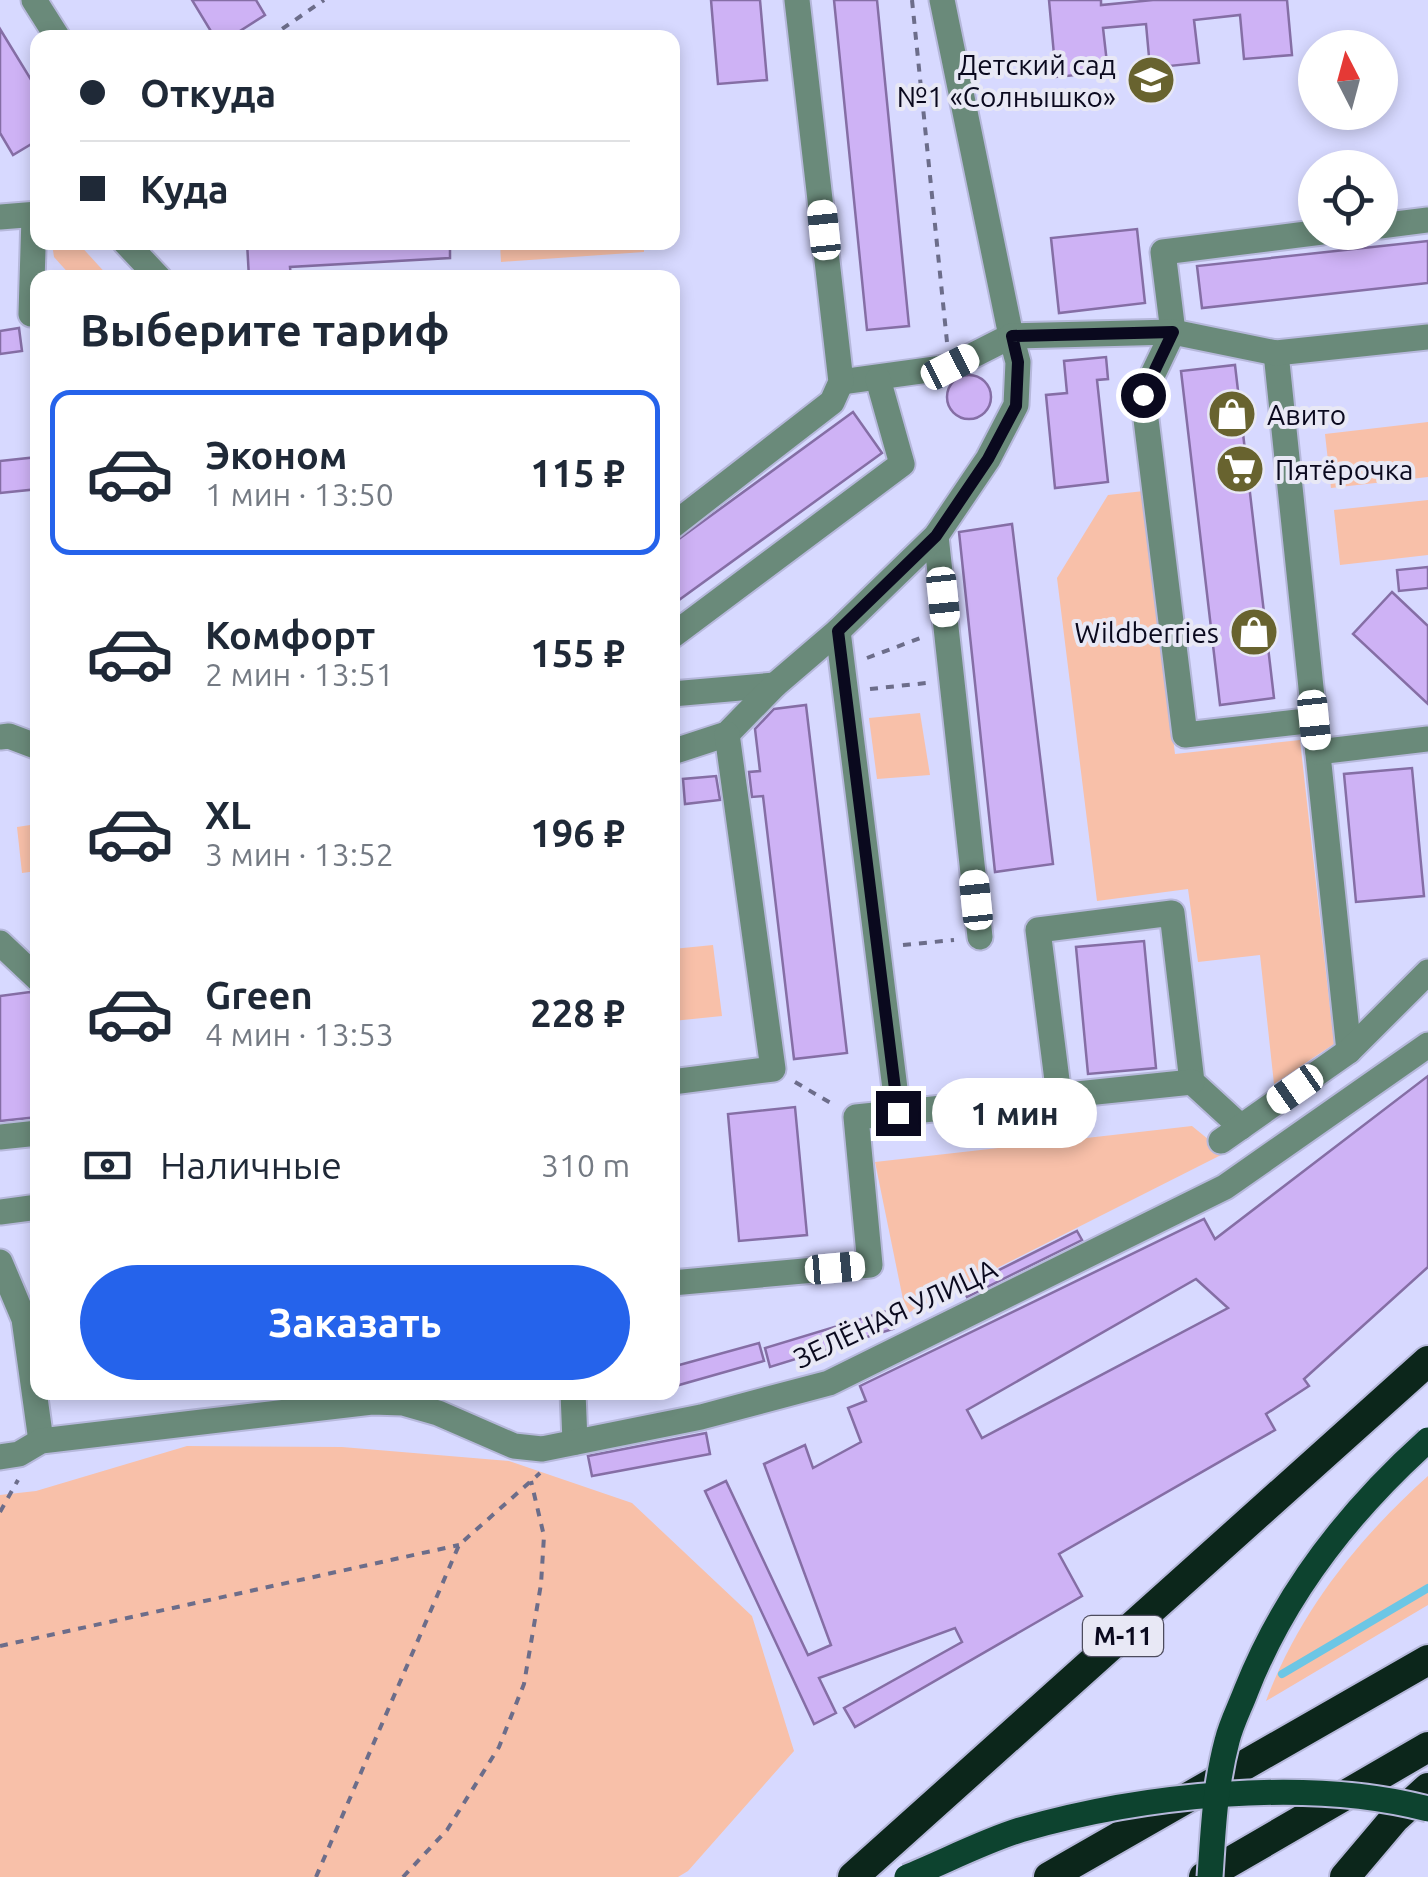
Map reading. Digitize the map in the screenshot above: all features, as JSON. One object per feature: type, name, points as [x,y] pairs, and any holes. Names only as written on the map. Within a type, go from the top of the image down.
[{"type":"highway","name":"М-11","points":[[853,1877],[1428,1358]]},
{"type":"highway","points":[[1050,1877],[1428,1660]]},
{"type":"highway","points":[[1207,1877],[1428,1746]]},
{"type":"highway","points":[[1345,1877],[1394,1820],[1428,1788]]},
{"type":"main road","points":[[1207,1877],[1214,1806],[1228,1738],[1256,1665],[1324,1549],[1390,1474],[1428,1440]]},
{"type":"main road","points":[[907,1877],[1018,1831],[1125,1806],[1269,1791],[1398,1801],[1428,1809]]},
{"type":"street","points":[[34,0],[53,30]]},
{"type":"street","points":[[680,520],[832,402],[841,382],[797,0]]},
{"type":"street","points":[[680,749],[727,734],[936,536],[988,459],[1016,406],[1018,362],[942,0]]},
{"type":"street","points":[[0,217],[30,215]]},
{"type":"street","points":[[1398,224],[1428,220]]},
{"type":"street","points":[[1298,235],[1164,252],[1173,332],[1143,395],[1186,736],[1314,720]]},
{"type":"street","points":[[133,250],[151,270]]},
{"type":"street","points":[[841,382],[950,367],[1012,336],[1173,332],[1276,353],[1428,337]]},
{"type":"street","points":[[1276,353],[1349,1051]]},
{"type":"street","points":[[680,630],[902,464],[878,379]]},
{"type":"street","points":[[936,536],[980,937]]},
{"type":"street","points":[[838,631],[898,1113]]},
{"type":"street","points":[[680,693],[775,685]]},
{"type":"street","points":[[680,1081],[773,1069],[727,734]]},
{"type":"street","points":[[0,737],[30,743]]},
{"type":"street","points":[[1318,752],[1428,739]]},
{"type":"street","points":[[1059,1096],[1038,930],[1172,912],[1192,1082],[1231,1134],[1349,1051],[1428,972]]},
{"type":"street","points":[[0,943],[30,971]]},
{"type":"street","name":"ЗЕЛЁНАЯ УЛИЦА","points":[[0,1456],[19,1454],[41,1442],[372,1402],[437,1403],[514,1446],[542,1448],[700,1416],[829,1383],[1225,1187],[1428,1045]]},
{"type":"street","points":[[680,1282],[870,1265],[856,1118],[1192,1082]]},
{"type":"street","points":[[0,1138],[30,1134]]},
{"type":"street","points":[[0,1212],[30,1208]]},
{"type":"street","points":[[2,1270],[24,1319],[30,1362]]},
{"type":"street","points":[[35,1400],[41,1442]]},
{"type":"street","points":[[573,1400],[575,1442]]},
{"type":"path","points":[[279,30],[324,0]]},
{"type":"path","points":[[912,0],[950,367]]},
{"type":"path","points":[[842,662],[877,656],[946,627]]},
{"type":"path","points":[[846,692],[952,680]]},
{"type":"path","points":[[773,1069],[856,1118]]},
{"type":"path","points":[[316,1877],[459,1545],[575,1442]]},
{"type":"path","points":[[402,1877],[447,1830],[500,1747],[524,1684],[541,1584],[544,1536],[531,1481]]},
{"type":"path","points":[[0,1646],[459,1545]]},
{"type":"shaded area","points":[[53,250],[84,250],[103,270],[66,270]]},
{"type":"shaded area","points":[[500,250],[644,250],[644,252],[501,262]]},
{"type":"shaded area","points":[[1428,422],[1428,477],[1331,488],[1325,434]]},
{"type":"shaded area","points":[[1144,491],[1175,754],[1300,740],[1334,1044],[1274,1084],[1260,955],[1198,962],[1188,889],[1097,901],[1057,578],[1108,495]]},
{"type":"shaded area","points":[[1428,500],[1428,555],[1340,565],[1334,510]]},
{"type":"shaded area","points":[[920,713],[930,775],[877,779],[869,718]]},
{"type":"shaded area","points":[[30,825],[30,872],[22,873],[17,827]]},
{"type":"shaded area","points":[[713,945],[722,1016],[680,1020],[680,948]]},
{"type":"shaded area","points":[[1192,1126],[1225,1153],[906,1314],[875,1162]]},
{"type":"shaded area","points":[[187,1446],[342,1447],[509,1461],[632,1503],[752,1616],[794,1751],[688,1871],[678,1877],[0,1877],[0,1495],[36,1491]]},
{"type":"shaded area","points":[[1428,1476],[1428,1605],[1266,1701],[1295,1637],[1333,1579],[1378,1525]]},
{"type":"building","points":[[192,0],[256,0],[265,15],[242,30],[210,30]]},
{"type":"building","points":[[711,0],[760,0],[767,80],[718,84]]},
{"type":"building","points":[[834,0],[877,0],[909,326],[867,330]]},
{"type":"building","points":[[1049,0],[1101,0],[1101,5],[1153,0],[1287,0],[1292,55],[1244,59],[1240,15],[1194,20],[1199,63],[1150,68],[1146,24],[1103,28],[1108,72],[1056,77]]},
{"type":"building","points":[[0,29],[30,78],[30,145],[13,155],[0,133]]},
{"type":"building","points":[[1137,229],[1145,303],[1059,313],[1051,238]]},
{"type":"building","points":[[1428,241],[1428,283],[1202,308],[1197,266],[1345,250],[1398,250],[1398,244]]},
{"type":"building","points":[[247,250],[450,250],[450,258],[249,270]]},
{"type":"building","points":[[19,328],[22,351],[0,354],[0,331]]},
{"type":"building","points":[[1106,357],[1108,379],[1097,380],[1108,482],[1055,488],[1046,395],[1067,393],[1064,361]]},
{"type":"building","points":[[1235,365],[1274,698],[1220,705],[1181,371]]},
{"type":"building","points":[[969,375],[984,382],[991,397],[984,412],[969,419],[954,412],[947,397],[954,382]]},
{"type":"building","points":[[853,412],[882,453],[680,599],[680,538]]},
{"type":"building","points":[[30,458],[30,490],[0,493],[0,461]]},
{"type":"building","points":[[1012,524],[1053,864],[995,872],[959,532]]},
{"type":"building","points":[[1428,567],[1428,588],[1399,591],[1397,570]]},
{"type":"building","points":[[1392,592],[1428,626],[1428,704],[1353,634]]},
{"type":"building","points":[[806,705],[847,1053],[794,1059],[763,796],[752,797],[749,772],[760,771],[755,729],[774,709]]},
{"type":"building","points":[[1412,768],[1424,896],[1356,902],[1344,774]]},
{"type":"building","points":[[716,776],[720,800],[685,804],[683,779]]},
{"type":"building","points":[[1144,941],[1156,1068],[1088,1074],[1076,947]]},
{"type":"building","points":[[30,992],[30,1118],[0,1121],[0,996]]},
{"type":"building","points":[[1428,1076],[1428,1267],[1304,1379],[1309,1386],[1266,1414],[1275,1430],[1059,1554],[1082,1596],[855,1727],[844,1708],[962,1642],[955,1628],[819,1678],[836,1713],[814,1724],[705,1491],[726,1481],[808,1655],[831,1645],[764,1464],[805,1445],[813,1468],[861,1442],[848,1408],[866,1401],[860,1386],[1204,1219],[1215,1239]],"holes":[[[1196,1279],[1228,1308],[982,1438],[967,1410]]]},
{"type":"building","points":[[795,1107],[807,1235],[739,1241],[728,1114]]},
{"type":"building","points":[[1077,1231],[1082,1240],[967,1297],[963,1288]]},
{"type":"building","points":[[887,1311],[893,1329],[770,1367],[765,1348]]},
{"type":"building","points":[[759,1343],[764,1361],[680,1385],[680,1365]]},
{"type":"building","points":[[706,1433],[710,1454],[592,1476],[588,1456]]},
{"type":"waterway","points":[[1282,1674],[1428,1588]]},
{"type":"place","name":"Детский сад №1 «Солнышко»","points":[[1151,80]]},
{"type":"place","name":"Авито","points":[[1232,414]]},
{"type":"place","name":"Пятёрочка","points":[[1240,469]]},
{"type":"place","name":"Wildberries","points":[[1254,632]]},
{"type":"route","points":[[898,1113],[838,631],[936,536],[988,459],[1016,406],[1018,362],[1012,336],[1173,332],[1143,395]]}]
